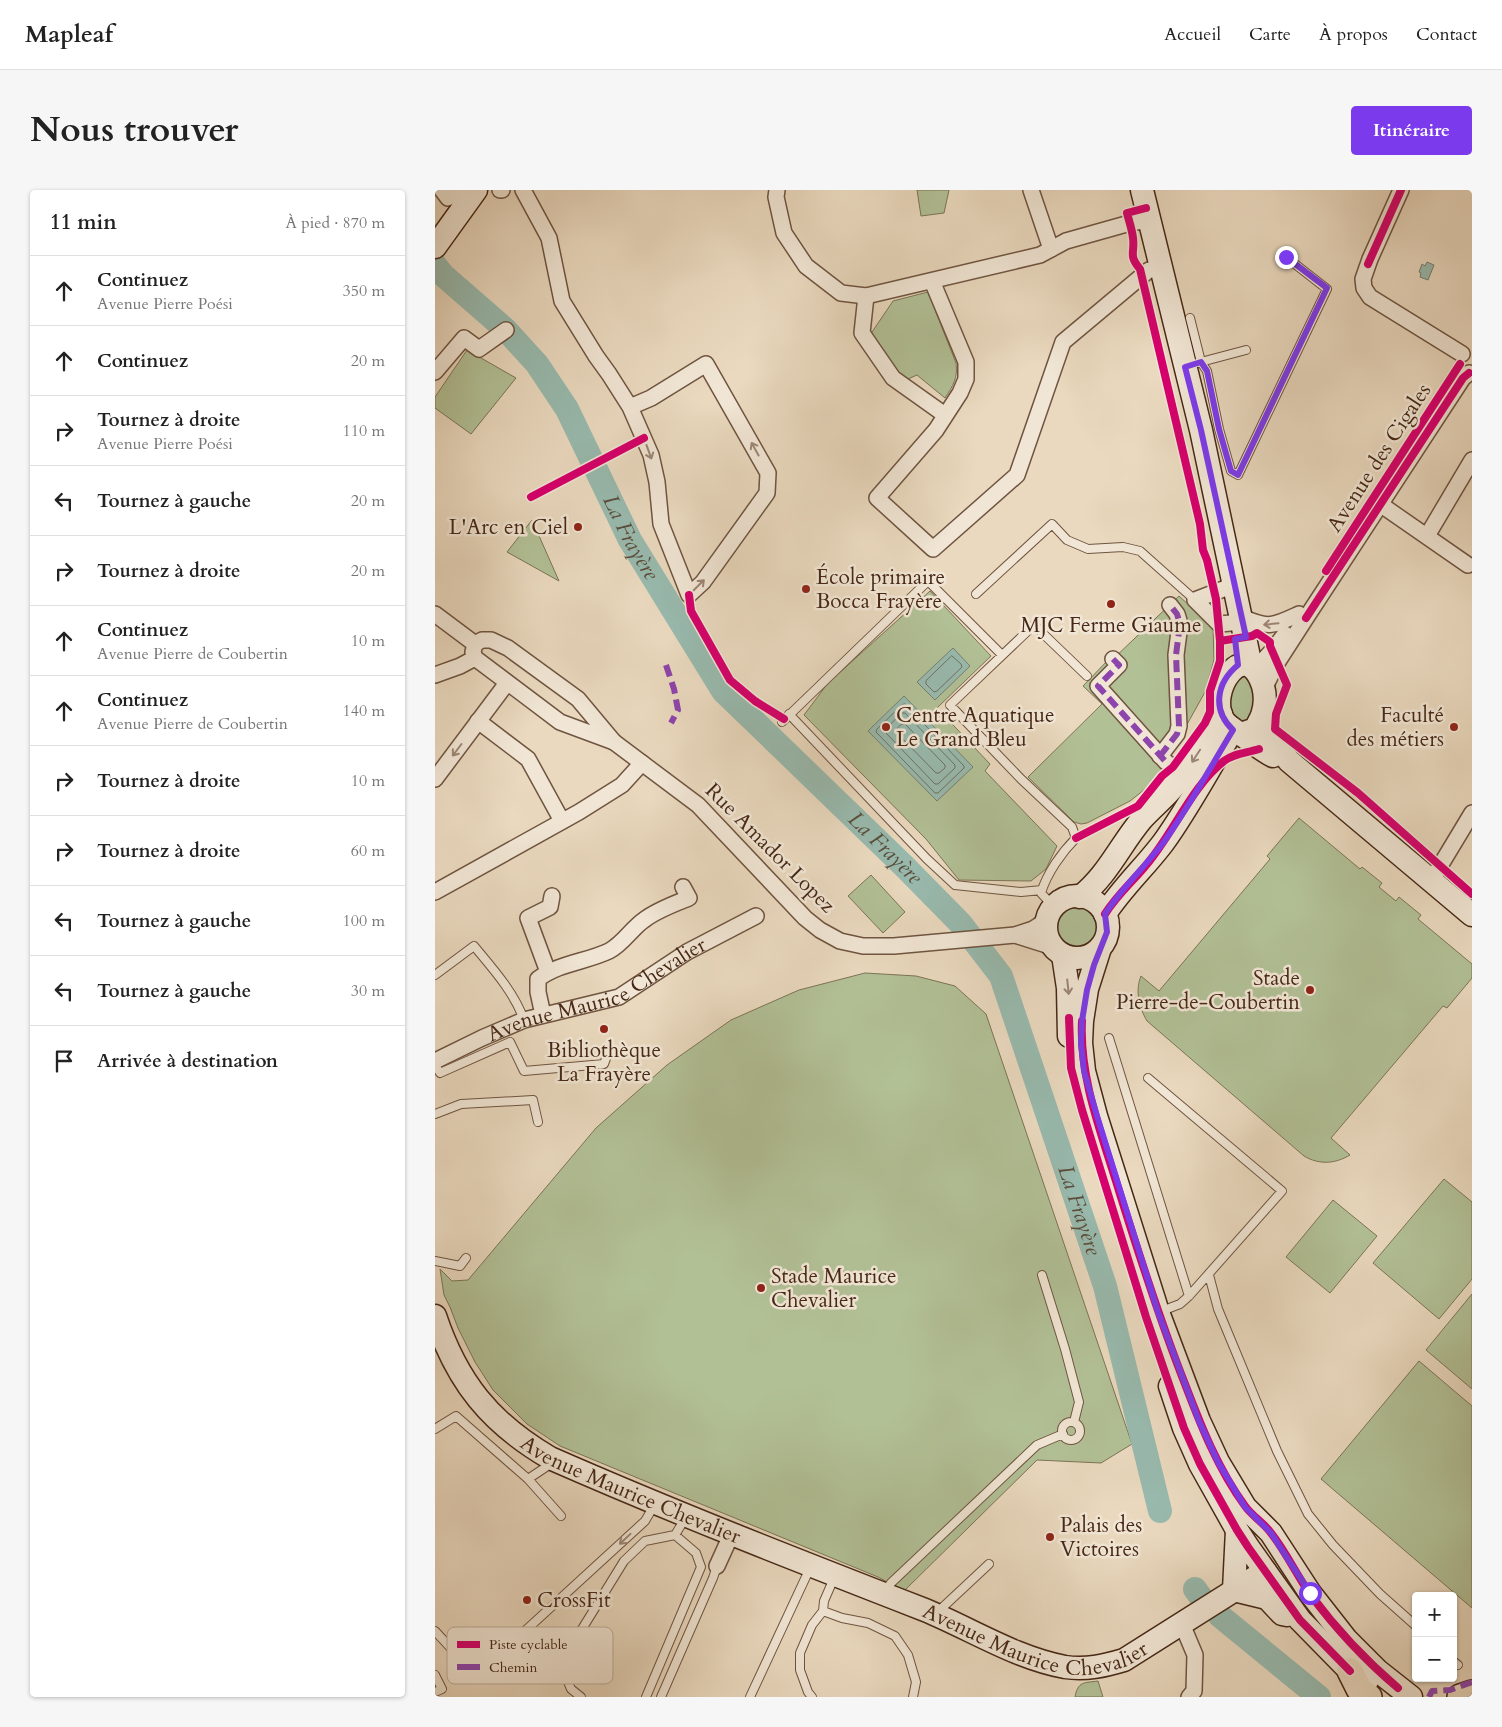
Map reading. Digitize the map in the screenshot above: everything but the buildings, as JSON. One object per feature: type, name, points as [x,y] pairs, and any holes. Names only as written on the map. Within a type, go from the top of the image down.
[{"type":"main road","points":[[436,245],[476,190]]},
{"type":"main road","points":[[1105,914],[1123,889],[1150,860],[1238,725],[1265,706],[1252,672],[1235,639],[1237,620],[1188,366],[1143,221],[1130,190]]},
{"type":"main road","points":[[1141,190],[1149,270],[1170,359],[1184,405],[1226,588],[1237,620]]},
{"type":"main road","points":[[1252,672],[1230,671],[1223,681],[1219,696],[1238,725],[1259,749],[1279,759],[1289,761]]},
{"type":"main road","points":[[1265,1571],[1267,1557],[1245,1507],[1218,1462],[1152,1314],[1082,1110],[1071,1068],[1068,988],[1058,951],[1048,938],[1046,929],[1047,905],[1066,898],[1080,896],[1105,874],[1126,840],[1143,818],[1170,792],[1217,724],[1238,725],[1261,730],[1266,739],[1284,753],[1289,761],[1472,915]]},
{"type":"main road","points":[[1200,786],[1223,761],[1234,754],[1259,749]]},
{"type":"main road","points":[[1080,896],[1099,906],[1105,914],[1107,932],[1087,990],[1081,1043],[1084,1071],[1184,1428],[1200,1464],[1237,1530],[1301,1620],[1350,1671],[1364,1679],[1385,1697]]},
{"type":"main road","points":[[1058,951],[1073,958],[1083,958],[1100,948]]},
{"type":"main road","name":"Avenue Maurice Chevalier","points":[[437,1328],[476,1398],[508,1430],[527,1445],[550,1458],[835,1576],[887,1589],[937,1615],[1044,1662],[1066,1667],[1084,1668],[1103,1666],[1124,1660],[1265,1571]]},
{"type":"main road","points":[[1245,1507],[1271,1533],[1310,1593],[1346,1639],[1378,1671],[1411,1697]]},
{"type":"main road","points":[[1237,1530],[1234,1590],[1267,1598],[1282,1614],[1301,1620]]},
{"type":"main road","points":[[1265,1571],[1285,1580],[1299,1594],[1310,1593]]},
{"type":"main road","points":[[1350,1671],[1359,1689],[1369,1697]]},
{"type":"main road","points":[[1459,1697],[1472,1693]]},
{"type":"street","points":[[441,190],[448,198],[459,190]]},
{"type":"street","points":[[523,190],[549,238],[562,301],[630,407],[651,455],[657,482],[661,524],[689,595],[703,582],[767,493],[768,473],[706,364],[651,398],[630,407]]},
{"type":"street","points":[[777,190],[776,197],[784,233],[806,266],[841,293],[866,296],[932,282],[1040,255],[1066,241],[1143,221]]},
{"type":"street","points":[[1031,190],[1051,249]]},
{"type":"street","points":[[1401,190],[1368,264],[1363,279],[1364,288],[1370,297],[1467,362]]},
{"type":"street","points":[[932,282],[966,362],[966,379],[960,393],[936,430],[877,498],[933,549],[1017,475],[1063,342],[1149,270]]},
{"type":"street","points":[[866,296],[862,333],[887,371],[893,378],[945,416]]},
{"type":"street","points":[[435,372],[464,338],[479,349],[506,330]]},
{"type":"street","name":"Avenue des Cigales","points":[[1252,672],[1277,663],[1463,378],[1467,362]]},
{"type":"street","name":"Avenue des Cigales","points":[[1252,672],[1276,647],[1299,614],[1467,362]]},
{"type":"street","points":[[1427,536],[1472,460]]},
{"type":"street","points":[[1380,504],[1468,565]]},
{"type":"street","points":[[1226,588],[1195,600],[1219,624],[1237,620],[1266,626],[1277,624],[1299,614]]},
{"type":"street","points":[[1160,756],[1177,734],[1179,726],[1176,655],[1180,624],[1177,614],[1170,605]]},
{"type":"street","name":"Rue Amador Lopez","points":[[435,614],[507,682],[560,722],[614,742]]},
{"type":"street","name":"Rue Amador Lopez","points":[[475,651],[482,640],[491,640],[508,648],[578,699],[614,742],[698,805],[805,918],[840,941],[863,946],[894,946],[1015,936]]},
{"type":"street","points":[[435,675],[460,666],[475,651]]},
{"type":"street","points":[[1113,659],[1119,665],[1098,686],[1160,756],[1173,767]]},
{"type":"street","points":[[435,779],[507,682]]},
{"type":"street","points":[[478,721],[528,760],[562,821]]},
{"type":"street","points":[[435,892],[622,786],[642,763]]},
{"type":"street","points":[[1431,881],[1472,813]]},
{"type":"street","points":[[543,1015],[538,992],[538,979],[548,972],[612,950],[644,919],[672,904],[689,898],[683,887]]},
{"type":"street","points":[[548,972],[528,918],[550,908],[552,896]]},
{"type":"street","points":[[1015,936],[1033,929],[1047,905]]},
{"type":"street","name":"Avenue Maurice Chevalier","points":[[435,1063],[482,1038],[524,1020],[619,997],[687,952],[756,916]]},
{"type":"street","points":[[1015,936],[1058,951]]},
{"type":"street","points":[[717,1566],[732,1533]]},
{"type":"street","name":"Avenue Maurice Chevalier","points":[[1182,1624],[1195,1655],[1194,1691],[1189,1697]]},
{"type":"lane","points":[[1188,366],[1207,371],[1219,429],[1231,471],[1238,475],[1327,288],[1286,257]]},
{"type":"lane","points":[[1188,366],[1190,318]]},
{"type":"lane","points":[[1188,366],[1246,350]]},
{"type":"lane","points":[[976,594],[1052,524],[1067,540],[1088,549],[1123,547],[1140,550],[1195,600]]},
{"type":"lane","points":[[782,722],[928,581],[1002,655]]},
{"type":"lane","points":[[789,714],[927,859],[955,885],[1021,892],[1047,905],[1063,853],[1077,838],[1072,827],[1021,779],[950,705],[1034,625],[1087,676]]},
{"type":"lane","points":[[435,975],[474,946],[504,982],[521,1011],[524,1020]]},
{"type":"lane","points":[[1109,1038],[1189,1296]]},
{"type":"lane","points":[[435,1063],[440,1073],[510,1042],[524,1071],[604,1064],[608,1053]]},
{"type":"lane","points":[[1148,1078],[1281,1191],[1189,1296],[1180,1304],[1152,1314]]},
{"type":"lane","points":[[435,1114],[461,1104],[533,1100],[537,1122]]},
{"type":"lane","points":[[435,1260],[460,1266],[466,1258]]},
{"type":"lane","points":[[1042,1275],[1079,1402],[1074,1422]]},
{"type":"lane","points":[[1209,1275],[1218,1309],[1277,1451],[1308,1514],[1333,1545],[1380,1594],[1412,1622]]},
{"type":"lane","points":[[435,1429],[456,1416],[528,1479],[561,1516]]},
{"type":"lane","points":[[1068,1422],[1074,1422],[1080,1428],[1078,1437],[1069,1440],[1063,1434],[1063,1426],[1068,1422]]},
{"type":"lane","points":[[887,1589],[1037,1445],[1063,1434]]},
{"type":"lane","points":[[528,1479],[546,1467],[550,1458]]},
{"type":"lane","points":[[529,1627],[645,1521],[656,1502]]},
{"type":"lane","points":[[583,1627],[624,1561],[645,1540],[675,1535],[687,1516]]},
{"type":"lane","points":[[646,1697],[701,1567],[696,1554],[675,1535]]},
{"type":"lane","points":[[937,1615],[943,1606],[989,1564]]},
{"type":"lane","points":[[661,1697],[717,1566]]},
{"type":"lane","points":[[750,1697],[811,1566]]},
{"type":"lane","points":[[812,1697],[808,1692],[800,1670],[800,1653],[812,1624],[823,1611],[824,1602],[835,1576]]},
{"type":"lane","points":[[823,1611],[841,1618],[868,1623],[895,1636],[908,1655],[916,1682],[913,1697]]},
{"type":"lane","points":[[435,1631],[447,1644]]},
{"type":"lane","points":[[435,1675],[442,1689],[435,1692]]},
{"type":"lane","points":[[569,1684],[571,1689],[581,1697]]},
{"type":"green space","points":[[917,190],[949,190],[944,213],[921,216]]},
{"type":"green space","points":[[928,292],[956,363],[954,382],[945,398],[917,375],[903,379],[870,335],[893,301]]},
{"type":"green space","points":[[467,350],[516,378],[471,434],[435,408],[435,397]]},
{"type":"green space","points":[[532,520],[559,581],[507,552]]},
{"type":"green space","name":"Centre Aquatique Le Grand Bleu","points":[[930,591],[991,656],[937,708],[990,764],[985,771],[1057,846],[1046,869],[1031,881],[959,880],[926,839],[804,715],[828,683]]},
{"type":"green space","points":[[1179,596],[1213,627],[1214,660],[1205,692],[1164,766],[1149,786],[1130,801],[1087,823],[1074,822],[1028,777],[1102,704],[1083,686],[1109,659],[1111,661]]},
{"type":"green space","points":[[1239,673],[1256,683],[1252,717],[1245,722],[1234,718],[1229,702]]},
{"type":"green space","name":"Stade Pierre-de-Coubertin","points":[[1299,818],[1360,869],[1362,867],[1382,883],[1379,887],[1396,901],[1399,897],[1421,915],[1418,919],[1472,964],[1472,978],[1447,1008],[1443,1006],[1331,1138],[1350,1155],[1333,1162],[1315,1161],[1304,1156],[1147,1021],[1140,1005],[1138,993],[1141,976],[1159,991],[1270,859],[1267,856]]},
{"type":"green space","points":[[871,875],[905,912],[883,933],[848,896]]},
{"type":"green space","points":[[1077,903],[1086,905],[1094,910],[1099,918],[1101,927],[1099,936],[1094,944],[1086,949],[1077,951],[1068,949],[1060,944],[1055,936],[1053,927],[1055,918],[1060,910],[1068,905]]},
{"type":"green space","name":"Stade Maurice Chevalier","points":[[865,973],[916,976],[955,986],[986,1014],[1132,1444],[1101,1463],[1037,1460],[904,1591],[878,1577],[560,1446],[527,1424],[493,1390],[475,1362],[444,1295],[440,1269],[452,1281],[468,1280],[596,1128],[667,1065],[731,1020],[799,990]]},
{"type":"green space","points":[[1444,1179],[1472,1202],[1472,1279],[1439,1319],[1373,1263]]},
{"type":"green space","points":[[1333,1200],[1377,1236],[1330,1293],[1286,1257]]},
{"type":"green space","points":[[1472,1294],[1472,1389],[1426,1350]]},
{"type":"green space","points":[[1419,1361],[1472,1406],[1472,1608],[1457,1595],[1457,1592],[1453,1592],[1321,1479]]},
{"type":"green space","points":[[1098,1681],[1103,1697],[1075,1697],[1080,1685]]},
{"type":"water","points":[[1427,262],[1434,265],[1428,280],[1420,277],[1421,273],[1419,272],[1422,264],[1425,266]]},
{"type":"water","points":[[953,648],[970,666],[935,700],[917,682]]},
{"type":"water","points":[[904,696],[973,767],[937,801],[868,731]]},
{"type":"waterway","name":"La Frayère","points":[[435,265],[443,275],[506,330],[537,364],[567,409],[630,540],[723,691],[905,867],[961,924],[1001,976],[1105,1286],[1160,1511]]},
{"type":"waterway","points":[[435,272],[443,275]]},
{"type":"waterway","name":"La Frayère","points":[[1195,1589],[1200,1596]]},
{"type":"waterway","name":"La Frayère","points":[[1220,1616],[1319,1697]]},
{"type":"marked path","points":[[1160,756],[1177,734],[1179,726],[1176,655],[1180,624],[1177,614],[1170,605]]},
{"type":"marked path","points":[[1113,659],[1119,665],[1098,686],[1166,762],[1173,767]]},
{"type":"marked path","points":[[666,665],[674,689],[678,710],[671,723]]},
{"type":"marked path","points":[[1429,1697],[1432,1691],[1450,1690],[1472,1682]]},
{"type":"cycle path","points":[[1368,264],[1401,190]]},
{"type":"cycle path","points":[[1076,838],[1138,806],[1162,776],[1173,767],[1205,723],[1210,712],[1210,691],[1220,661],[1216,599],[1203,550],[1200,524],[1140,269],[1133,257],[1133,238],[1127,213],[1146,208]]},
{"type":"cycle path","points":[[1326,571],[1460,364]]},
{"type":"cycle path","points":[[1306,618],[1463,378],[1469,373]]},
{"type":"cycle path","points":[[531,497],[644,438]]},
{"type":"cycle path","points":[[689,595],[691,611],[730,680],[755,701],[784,719]]},
{"type":"cycle path","points":[[1220,641],[1252,636],[1257,633],[1270,642],[1287,685],[1276,714],[1275,729],[1358,793],[1472,894]]},
{"type":"cycle path","points":[[1105,914],[1151,859],[1194,794],[1213,771],[1232,756],[1259,749]]},
{"type":"cycle path","points":[[1069,1018],[1071,1068],[1082,1110],[1146,1317],[1184,1428],[1200,1464],[1248,1547],[1300,1620],[1350,1671]]},
{"type":"cycle path","points":[[1082,1021],[1084,1065],[1093,1108],[1159,1313],[1191,1400],[1211,1447],[1235,1492],[1248,1510],[1268,1529],[1320,1607],[1363,1655],[1398,1688]]},
{"type":"place","name":"L'Arc en Ciel","points":[[578,527]]},
{"type":"place","name":"École primaire Bocca Frayère","points":[[806,589]]},
{"type":"place","name":"MJC Ferme Giaume","points":[[1111,604]]},
{"type":"place","name":"Centre Aquatique Le Grand Bleu","points":[[886,727]]},
{"type":"place","name":"Faculté des métiers","points":[[1454,727]]},
{"type":"place","name":"Stade Pierre-de-Coubertin","points":[[1310,990]]},
{"type":"place","name":"Bibliothèque La Frayère","points":[[604,1029]]},
{"type":"place","name":"Stade Maurice Chevalier","points":[[761,1288]]},
{"type":"place","name":"Palais des Victoires","points":[[1050,1537]]},
{"type":"place","name":"CrossFit","points":[[527,1600]]},
{"type":"route","points":[[1286,257],[1327,288],[1238,475],[1231,471],[1219,429],[1207,371],[1201,362],[1185,367],[1201,430],[1246,637],[1235,639],[1238,665],[1230,671],[1223,681],[1219,696],[1221,714],[1233,730],[1167,837],[1150,860],[1115,898],[1105,914],[1107,932],[1094,965],[1087,990],[1081,1043],[1084,1071],[1128,1219],[1158,1312],[1199,1421],[1218,1462],[1245,1507],[1271,1533],[1310,1593]]}]
